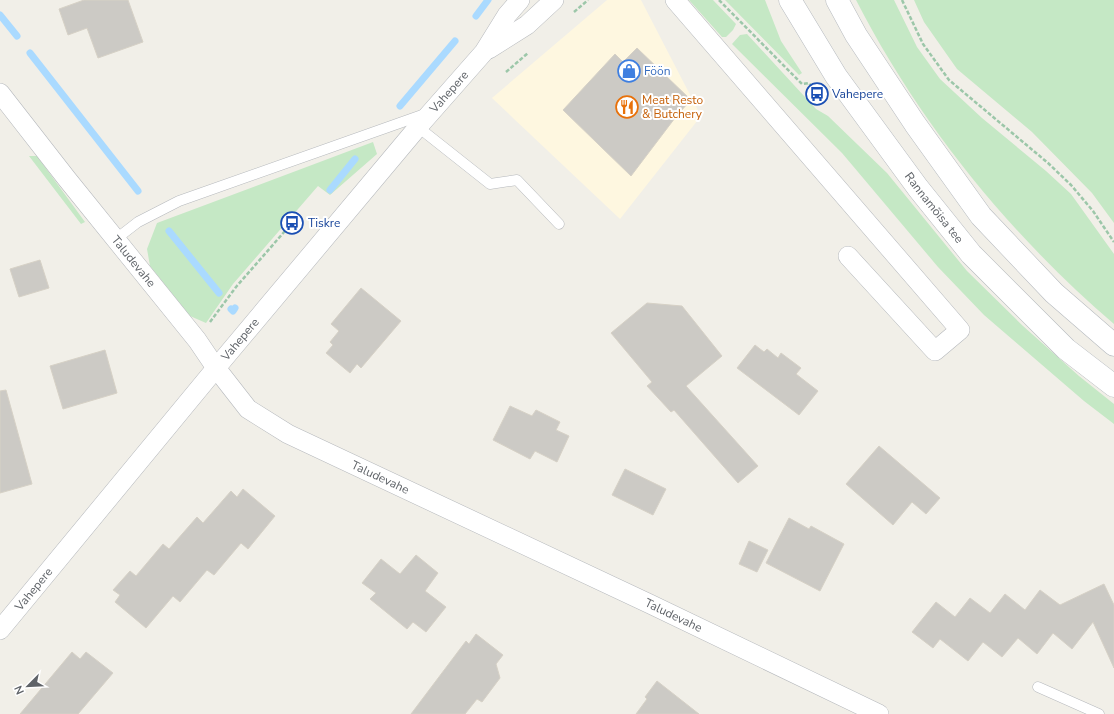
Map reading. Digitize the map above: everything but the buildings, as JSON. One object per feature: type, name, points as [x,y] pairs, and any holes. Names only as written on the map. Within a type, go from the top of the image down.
[{"type":"street","name":"Vahepere","points":[[0,630],[216,368],[418,127],[484,52],[507,15],[520,0]]},
{"type":"street","name":"Vahepere","points":[[484,52],[527,25],[554,0]]},
{"type":"street","points":[[675,0],[960,330],[935,351],[848,256]]},
{"type":"street","name":"Rannamõisa tee","points":[[790,0],[836,76],[918,188],[971,254],[1066,349],[1114,386]]},
{"type":"street","points":[[837,0],[856,35],[910,118],[981,216],[1054,293],[1114,345]]},
{"type":"street","name":"Taludevahe","points":[[0,92],[67,180],[197,340],[216,368],[248,409],[288,434],[650,604],[879,714]]},
{"type":"lane","points":[[116,239],[138,222],[179,201],[431,112]]},
{"type":"lane","points":[[418,127],[490,184],[517,180],[560,224]]},
{"type":"lane","points":[[1038,686],[1099,714]]},
{"type":"path","points":[[719,0],[802,84],[809,83],[817,94]]},
{"type":"path","points":[[902,0],[923,44],[949,80],[1048,163],[1071,185],[1114,242]]},
{"type":"path","points":[[197,340],[236,287],[292,223]]},
{"type":"shaded area","points":[[607,0],[641,0],[701,116],[620,219],[492,98]]},
{"type":"green space","points":[[689,0],[713,0],[736,24],[733,30],[726,37],[722,37]]},
{"type":"green space","points":[[725,0],[765,0],[781,41],[802,73],[799,75]]},
{"type":"green space","points":[[856,0],[894,0],[917,47],[940,79],[982,118],[1046,171],[1071,194],[1114,254],[1114,324],[1038,253],[969,174],[908,90],[881,46]]},
{"type":"green space","points":[[914,0],[1114,0],[1114,223],[1092,193],[1032,132],[957,69],[924,22]]},
{"type":"green space","points":[[747,34],[816,109],[828,116],[887,173],[967,271],[1023,326],[1079,376],[1114,404],[1114,424],[1084,401],[984,315],[938,267],[842,153],[732,44],[740,35]]},
{"type":"green space","points":[[373,142],[377,154],[330,195],[318,186],[233,284],[206,323],[190,316],[150,266],[147,249],[157,223]]},
{"type":"green space","points":[[29,156],[37,156],[85,222],[81,224]]},
{"type":"waterway","points":[[476,16],[488,0]]},
{"type":"waterway","points":[[0,15],[17,36]]},
{"type":"waterway","points":[[400,106],[455,41]]},
{"type":"waterway","points":[[30,53],[138,191]]},
{"type":"waterway","points":[[330,190],[355,159]]},
{"type":"waterway","points":[[169,231],[219,293]]},
{"type":"waterway","points":[[231,309],[233,311],[235,308]]},
{"type":"place","name":"Föön","points":[[629,71]]},
{"type":"place","name":"Vahepere","points":[[817,94]]},
{"type":"place","name":"Meat Resto & Butchery","points":[[627,107]]},
{"type":"place","name":"Tiskre","points":[[292,223]]}]
